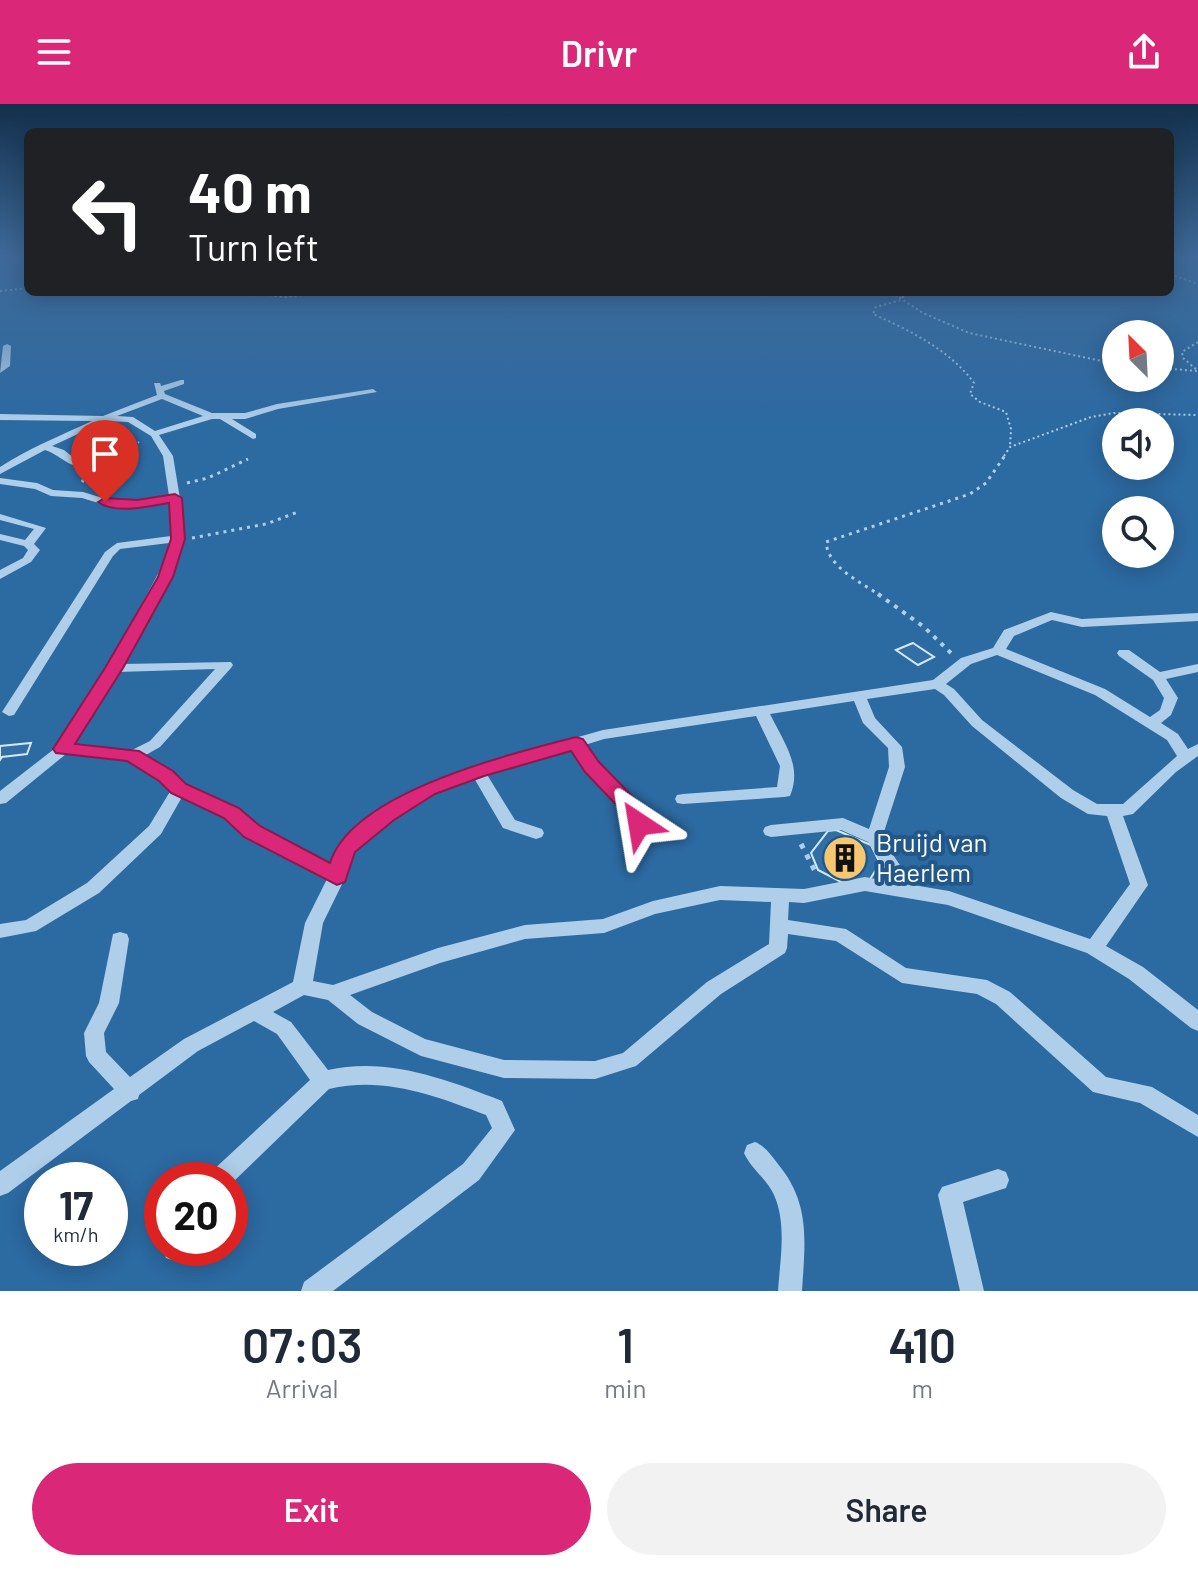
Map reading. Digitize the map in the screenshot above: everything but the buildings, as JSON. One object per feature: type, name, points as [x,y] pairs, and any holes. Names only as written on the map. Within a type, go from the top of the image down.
[{"type":"lane","points":[[0,371],[6,366],[7,346]]},
{"type":"lane","points":[[0,471],[43,446],[181,382]]},
{"type":"lane","points":[[159,390],[211,416],[223,417],[245,416],[277,407],[373,392]]},
{"type":"lane","points":[[154,434],[211,416]]},
{"type":"lane","points":[[0,417],[130,419],[154,434],[168,456],[178,539],[165,577],[114,668],[63,749],[0,799]]},
{"type":"lane","points":[[223,417],[253,436]]},
{"type":"lane","points":[[43,446],[61,452],[76,464]]},
{"type":"lane","points":[[0,481],[105,502],[137,504],[174,492]]},
{"type":"lane","points":[[0,517],[41,528],[28,544]]},
{"type":"lane","points":[[0,537],[28,544],[34,550],[27,560],[0,575]]},
{"type":"lane","points":[[9,712],[109,554],[117,546],[178,539]]},
{"type":"lane","points":[[998,651],[1009,633],[1051,616],[1082,623],[1198,617]]},
{"type":"lane","points":[[302,987],[314,923],[337,876],[345,848],[387,815],[428,790],[477,771],[576,743],[661,724],[937,684],[966,661],[998,651],[1100,692],[1173,737],[1191,753],[1127,810],[1094,810],[1067,794],[977,723],[949,692],[937,684]]},
{"type":"lane","points":[[1124,653],[1158,677],[1171,698],[1166,712],[1151,723]]},
{"type":"lane","points":[[114,668],[226,665],[155,744],[132,756]]},
{"type":"lane","points":[[1158,677],[1198,668]]},
{"type":"lane","points":[[859,696],[868,720],[895,747],[897,767],[874,838]]},
{"type":"lane","points":[[683,799],[784,792],[788,766],[761,711]]},
{"type":"lane","points":[[576,743],[592,767],[636,812],[639,824],[663,834]]},
{"type":"lane","points":[[63,749],[132,756],[166,776],[179,789],[231,813],[252,832],[337,876]]},
{"type":"lane","points":[[477,771],[509,824],[536,833]]},
{"type":"lane","points":[[0,931],[30,926],[93,888],[155,830],[179,789]]},
{"type":"lane","points":[[1094,948],[1139,885],[1112,810]]},
{"type":"lane","points":[[771,831],[843,824],[874,838],[909,893]]},
{"type":"lane","points":[[333,993],[438,956],[525,932],[604,926],[653,908],[720,893],[804,896],[865,884],[949,898],[1094,948],[1136,973],[1198,1022]]},
{"type":"lane","points":[[0,1185],[191,1045],[302,987],[333,993],[365,1018],[421,1047],[504,1069],[595,1070],[629,1060],[714,988],[778,948],[780,897]]},
{"type":"lane","points":[[779,926],[840,934],[902,975],[980,986],[1003,998],[1100,1085],[1144,1094],[1198,1127]]},
{"type":"lane","points":[[120,939],[109,1003],[94,1033],[96,1056],[130,1092]]},
{"type":"lane","points":[[257,1013],[284,1028],[323,1081]]},
{"type":"lane","points":[[238,1162],[323,1081],[338,1076],[387,1073],[494,1108],[504,1130],[471,1172],[313,1291]]},
{"type":"lane","points":[[755,1153],[784,1189],[794,1232],[790,1291]]},
{"type":"lane","points":[[972,1291],[950,1195],[998,1180]]},
{"type":"path","points":[[874,312],[903,327],[964,369],[974,383],[970,394],[977,401],[1009,412],[1012,417],[1010,447],[986,483],[970,494],[826,542],[827,554],[836,564],[924,627],[952,654],[966,661]]},
{"type":"path","points":[[922,312],[969,333],[1102,361]]},
{"type":"path","points":[[1197,370],[1183,358],[1182,352],[1198,342]]},
{"type":"path","points":[[1174,369],[1197,370]]},
{"type":"path","points":[[1010,447],[1091,417],[1114,413],[1198,415]]},
{"type":"path","points":[[75,495],[85,486],[82,482],[91,474],[100,457],[124,451],[139,442],[131,437],[154,434]]},
{"type":"path","points":[[174,492],[248,459]]},
{"type":"path","points":[[178,539],[266,524],[298,512]]},
{"type":"shaded area","points":[[0,312],[1198,312],[1198,1291],[0,1291]]},
{"type":"place","name":"Bruijd van Haerlem","points":[[845,858]]},
{"type":"route","points":[[105,502],[137,504],[175,498],[178,539],[165,577],[114,668],[63,749],[132,756],[166,776],[179,789],[231,813],[252,832],[337,876],[345,848],[387,815],[428,790],[477,771],[576,743],[592,767],[636,812],[639,824]]}]
